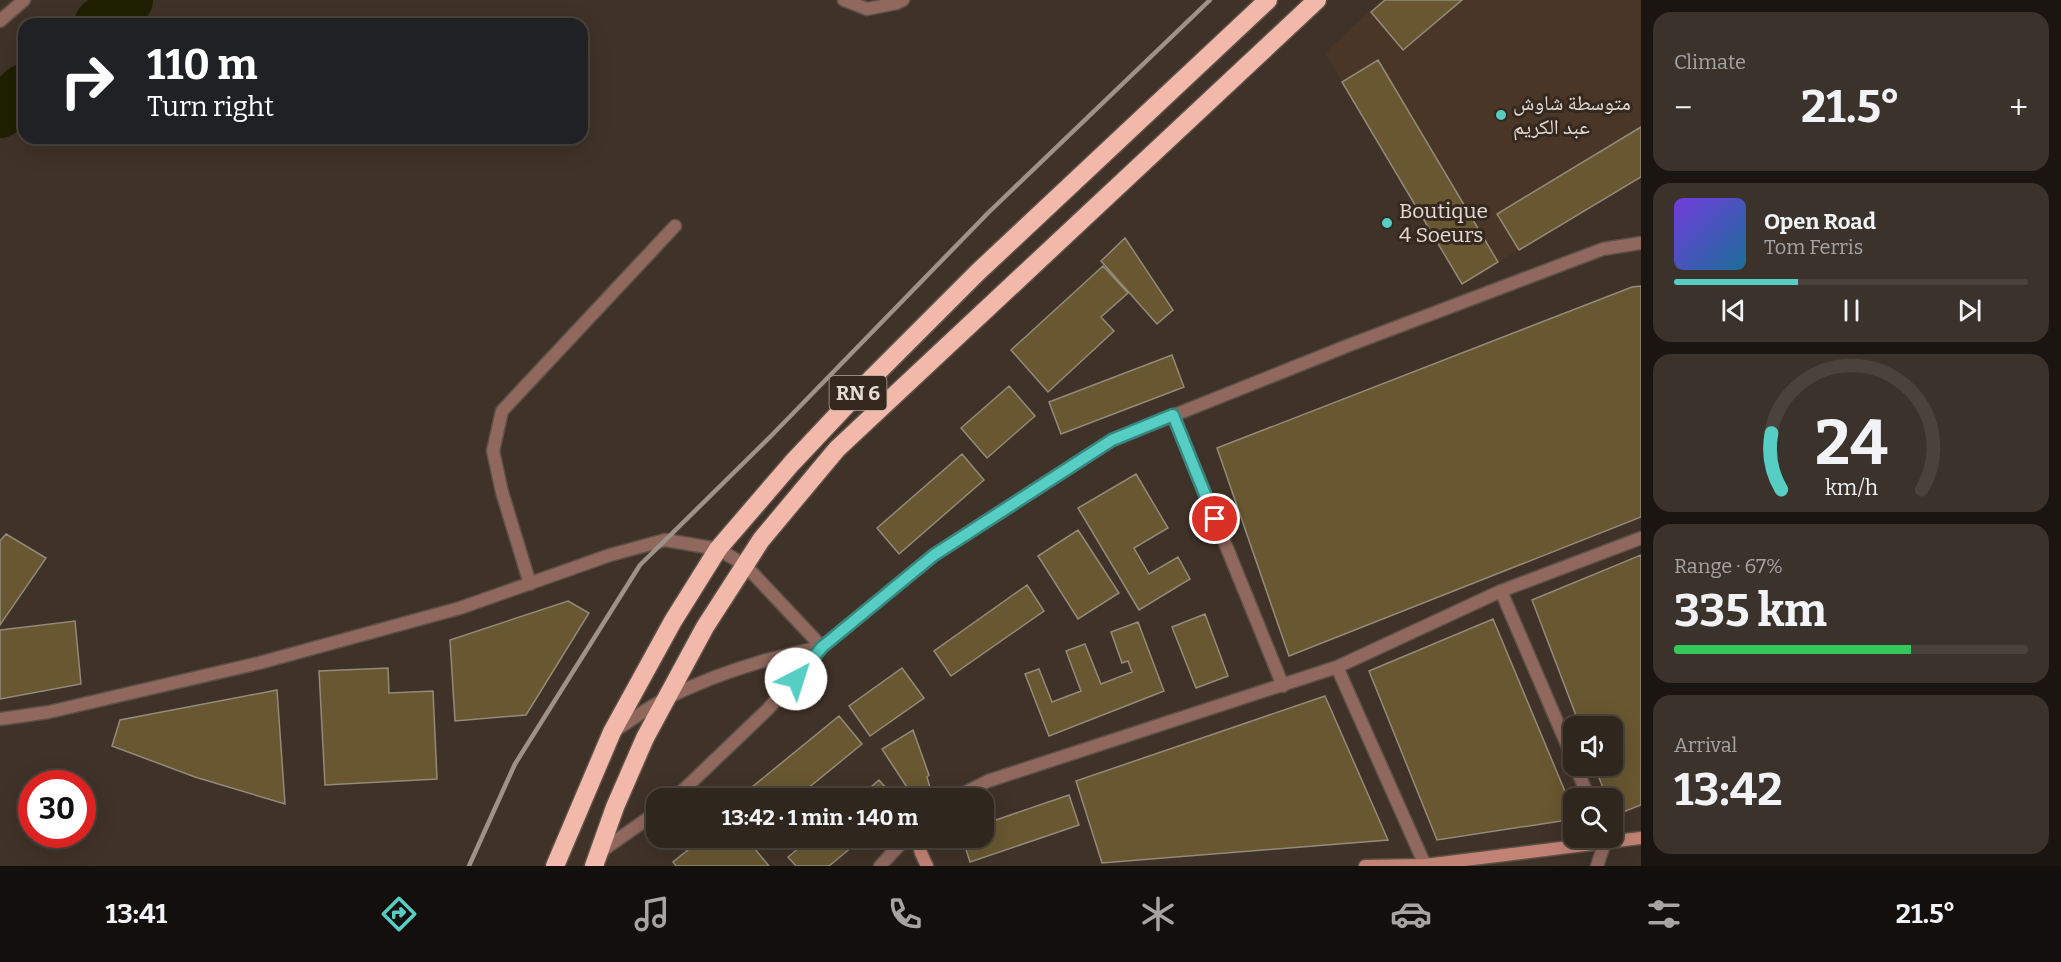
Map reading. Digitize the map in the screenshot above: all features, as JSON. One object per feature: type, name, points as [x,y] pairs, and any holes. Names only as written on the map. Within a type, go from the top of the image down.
[{"type":"highway","name":"RN 6","points":[[555,866],[612,732],[674,621],[718,549],[792,463],[881,369],[978,272],[1268,0]]},
{"type":"highway","name":"RN 6","points":[[595,863],[615,807],[645,738],[705,627],[761,540],[837,449],[1317,0]]},
{"type":"street","points":[[0,21],[24,0]]},
{"type":"street","points":[[844,0],[867,9],[903,0]]},
{"type":"street","points":[[530,584],[502,492],[493,451],[502,411],[675,226]]},
{"type":"street","points":[[685,788],[768,709],[822,647],[934,555],[1112,440],[1352,344],[1603,249],[1641,243]]},
{"type":"street","points":[[1173,415],[1283,686]]},
{"type":"street","points":[[973,788],[987,781],[1337,667],[1501,591],[1641,538]]},
{"type":"street","points":[[0,719],[49,712],[259,663],[460,608],[610,555],[665,540],[718,549],[745,565],[822,647]]},
{"type":"street","points":[[1501,591],[1563,737]]},
{"type":"street","points":[[612,732],[665,699],[783,655],[822,647]]},
{"type":"street","points":[[1337,667],[1425,865]]},
{"type":"street","points":[[595,863],[646,821]]},
{"type":"street","points":[[1623,839],[1641,838]]},
{"type":"street","points":[[1365,866],[1425,865],[1563,846]]},
{"type":"street","points":[[880,866],[897,848]]},
{"type":"street","points":[[920,848],[927,866]]},
{"type":"street","points":[[1597,866],[1603,848]]},
{"type":"shaded area","name":"متوسطة شاوش عبد الكريم","points":[[1381,0],[1641,0],[1641,177],[1462,284],[1325,53]]},
{"type":"building","points":[[1385,0],[1462,0],[1403,50],[1371,12]]},
{"type":"building","points":[[1378,60],[1498,262],[1462,284],[1342,82]]},
{"type":"building","points":[[1641,127],[1641,177],[1519,250],[1497,214]]},
{"type":"building","points":[[1125,238],[1173,310],[1157,324],[1101,261]]},
{"type":"building","points":[[1103,266],[1128,293],[1101,317],[1114,331],[1048,392],[1011,350]]},
{"type":"building","points":[[1641,286],[1641,517],[1289,656],[1217,448],[1632,287]]},
{"type":"building","points":[[1172,355],[1184,387],[1061,434],[1049,402]]},
{"type":"building","points":[[1009,386],[1035,416],[987,458],[961,428]]},
{"type":"building","points":[[962,454],[984,480],[899,554],[877,528]]},
{"type":"building","points":[[1136,474],[1168,528],[1134,548],[1149,574],[1178,557],[1190,579],[1139,610],[1078,508]]},
{"type":"building","points":[[1078,530],[1119,593],[1078,619],[1038,556]]},
{"type":"building","points":[[6,534],[46,558],[0,625],[0,541]]},
{"type":"building","points":[[1641,555],[1641,805],[1623,812],[1623,788],[1603,788],[1598,776],[1623,776],[1623,716],[1576,716],[1532,600]]},
{"type":"building","points":[[1027,585],[1044,611],[951,676],[934,651]]},
{"type":"building","points":[[568,601],[589,613],[526,715],[455,721],[450,640]]},
{"type":"building","points":[[1205,614],[1228,676],[1196,688],[1172,627]]},
{"type":"building","points":[[1493,619],[1564,788],[1563,821],[1437,840],[1369,671]]},
{"type":"building","points":[[75,621],[81,684],[0,699],[0,630]]},
{"type":"building","points":[[1138,622],[1164,691],[1049,736],[1025,674],[1039,669],[1052,702],[1081,691],[1066,651],[1085,644],[1101,684],[1132,672],[1128,661],[1122,663],[1111,632]]},
{"type":"building","points":[[388,668],[389,693],[433,691],[437,779],[325,785],[319,671]]},
{"type":"building","points":[[902,668],[924,698],[870,736],[849,706]]},
{"type":"building","points":[[277,690],[285,804],[195,777],[112,746],[120,720]]},
{"type":"building","points":[[1325,696],[1388,840],[1102,863],[1076,781]]},
{"type":"building","points":[[839,716],[862,744],[808,788],[751,788]]},
{"type":"building","points":[[913,730],[929,775],[927,777],[930,788],[907,788],[882,749]]},
{"type":"building","points":[[879,780],[886,788],[870,788]]},
{"type":"building","points":[[1069,795],[1079,825],[970,862],[966,848],[994,848],[994,821]]},
{"type":"building","points":[[690,848],[754,848],[769,866],[676,866],[673,862]]},
{"type":"building","points":[[799,848],[851,848],[829,866],[796,866],[788,857]]},
{"type":"waterway","points":[[107,18],[127,0]]},
{"type":"waterway","points":[[0,112],[18,96]]},
{"type":"railway","points":[[469,866],[515,764],[640,565],[771,436],[988,213],[1210,0]]},
{"type":"place","name":"متوسطة شاوش عبد الكريم","points":[[1501,115]]},
{"type":"place","name":"Boutique 4 Soeurs","points":[[1387,223]]},
{"type":"route","points":[[796,679],[822,647],[934,555],[1112,440],[1173,415],[1215,519]]}]
